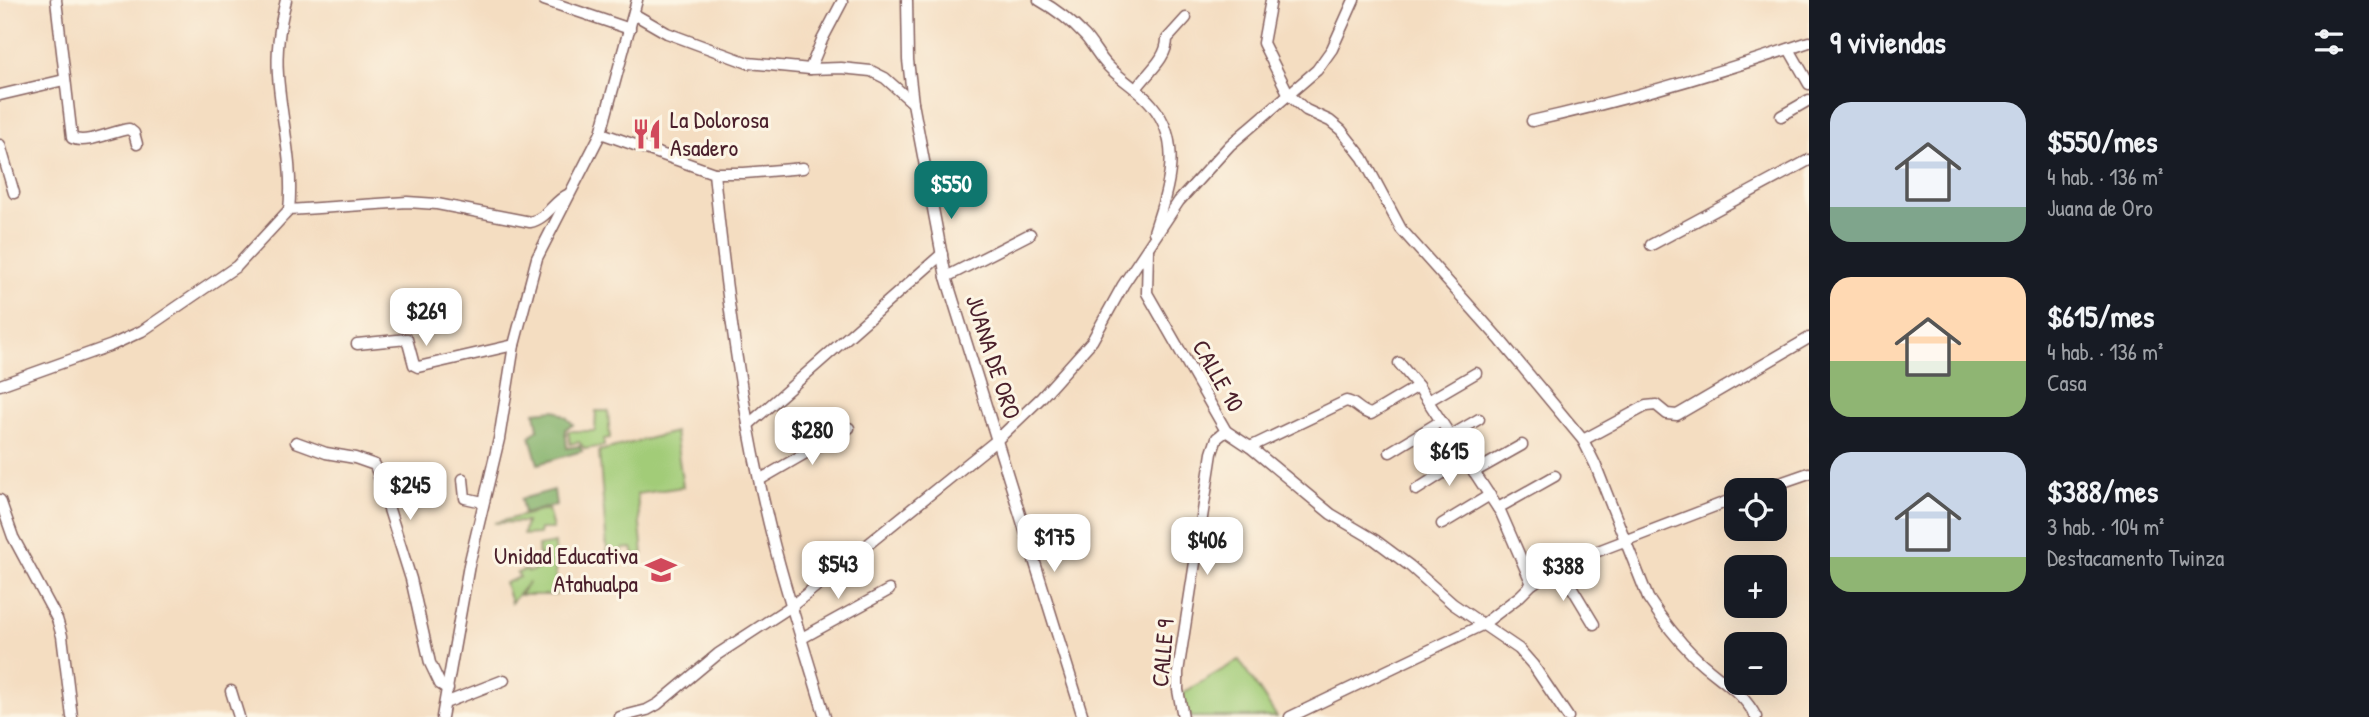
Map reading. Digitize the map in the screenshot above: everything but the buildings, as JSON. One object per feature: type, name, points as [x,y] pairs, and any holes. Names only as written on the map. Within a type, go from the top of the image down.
[{"type":"street","points":[[55,0],[74,140],[129,129],[134,133],[137,144]]},
{"type":"street","points":[[0,385],[112,345],[142,331],[237,266],[289,210],[289,163],[278,75],[281,22],[286,0]]},
{"type":"street","points":[[544,0],[630,29]]},
{"type":"street","points":[[442,717],[469,565],[499,439],[514,345],[537,258],[601,133],[637,0]]},
{"type":"street","name":"JUANA DE ORO","points":[[907,0],[908,60],[913,103],[946,277],[1083,717]]},
{"type":"street","name":"CALLE 10","points":[[1038,0],[1052,8],[1084,35],[1108,66],[1153,106],[1163,123],[1172,150],[1169,179],[1148,250],[1146,284],[1151,301],[1226,431],[1250,447],[1331,514],[1375,540],[1527,657],[1568,717]]},
{"type":"street","points":[[1271,0],[1264,50],[1289,95],[1306,110],[1341,130],[1363,158],[1401,229],[1501,341],[1583,440],[1648,598],[1658,614],[1694,656],[1743,696],[1756,717]]},
{"type":"street","points":[[620,717],[648,713],[718,654],[793,605],[997,440],[1041,398],[1092,341],[1123,285],[1179,201],[1230,145],[1317,70],[1332,49],[1354,0]]},
{"type":"street","points":[[810,69],[842,2]]},
{"type":"street","points":[[635,14],[667,33],[747,63],[871,71],[885,78],[913,103]]},
{"type":"street","points":[[1136,89],[1163,57],[1167,49],[1167,39],[1185,18]]},
{"type":"street","points":[[1532,121],[1609,104],[1809,42]]},
{"type":"street","points":[[1789,49],[1809,84]]},
{"type":"street","points":[[0,95],[64,80]]},
{"type":"street","points":[[1781,116],[1809,100]]},
{"type":"street","points":[[601,133],[714,173],[803,168]]},
{"type":"street","points":[[0,145],[14,193]]},
{"type":"street","points":[[1651,245],[1809,160]]},
{"type":"street","points":[[714,173],[720,241],[748,425],[774,544],[825,717]]},
{"type":"street","points":[[289,210],[407,202],[427,203],[530,222],[543,218],[559,200],[569,194]]},
{"type":"street","points":[[946,277],[1030,233]]},
{"type":"street","points":[[748,425],[942,254]]},
{"type":"street","points":[[1583,440],[1646,406],[1656,405],[1667,414],[1677,415],[1809,338]]},
{"type":"street","points":[[357,344],[407,339],[414,365],[418,367],[514,345]]},
{"type":"street","points":[[1399,363],[1418,386],[1498,508],[1532,583]]},
{"type":"street","points":[[1428,401],[1476,373]]},
{"type":"street","points":[[1250,447],[1346,401],[1355,404],[1363,413],[1371,414],[1418,386]]},
{"type":"street","points":[[1450,436],[1479,419]]},
{"type":"street","points":[[1390,452],[1441,421]]},
{"type":"street","points":[[761,479],[849,428]]},
{"type":"street","name":"CALLE 9","points":[[1183,717],[1178,672],[1189,597],[1212,453],[1217,438],[1226,431]]},
{"type":"street","points":[[296,442],[326,453],[376,465],[411,579],[430,663],[440,684],[448,689]]},
{"type":"street","points":[[1474,472],[1522,445]]},
{"type":"street","points":[[1416,490],[1465,459]]},
{"type":"street","points":[[1787,481],[1809,473]]},
{"type":"street","points":[[1498,508],[1555,476]]},
{"type":"street","points":[[463,479],[465,498],[484,502]]},
{"type":"street","points":[[1443,524],[1490,495]]},
{"type":"street","points":[[0,500],[13,537],[57,619],[62,636],[72,717]]},
{"type":"street","points":[[1290,717],[1482,625],[1520,596],[1532,583],[1559,566],[1724,503]]},
{"type":"street","points":[[1559,566],[1594,624]]},
{"type":"street","points":[[802,638],[889,590]]},
{"type":"street","points":[[445,703],[504,680]]},
{"type":"street","points":[[232,691],[239,717]]},
{"type":"green space","points":[[555,410],[573,425],[565,429],[567,448],[580,446],[582,451],[538,464],[530,436],[538,429],[535,412]]},
{"type":"green space","points":[[596,411],[608,411],[610,438],[604,439],[604,446],[585,449],[579,442],[570,444],[568,431],[595,431]]},
{"type":"green space","points":[[675,432],[683,487],[637,494],[643,554],[634,555],[632,548],[622,549],[623,560],[608,562],[599,451]]},
{"type":"green space","points":[[554,490],[556,505],[524,514],[521,499]]},
{"type":"green space","points":[[548,509],[553,529],[540,529],[539,534],[523,535],[526,522],[494,523]]},
{"type":"green space","points":[[555,543],[556,595],[520,595],[529,582],[511,603],[505,583],[520,577],[517,573],[542,567],[540,565],[548,561],[545,555],[539,556],[538,546]]},
{"type":"green space","points":[[1239,660],[1277,717],[1191,717],[1183,709],[1181,694]]},
{"type":"place","name":"La Dolorosa Asadero","points":[[647,134]]},
{"type":"place","name":"Unidad Educativa Atahualpa","points":[[661,570]]}]
